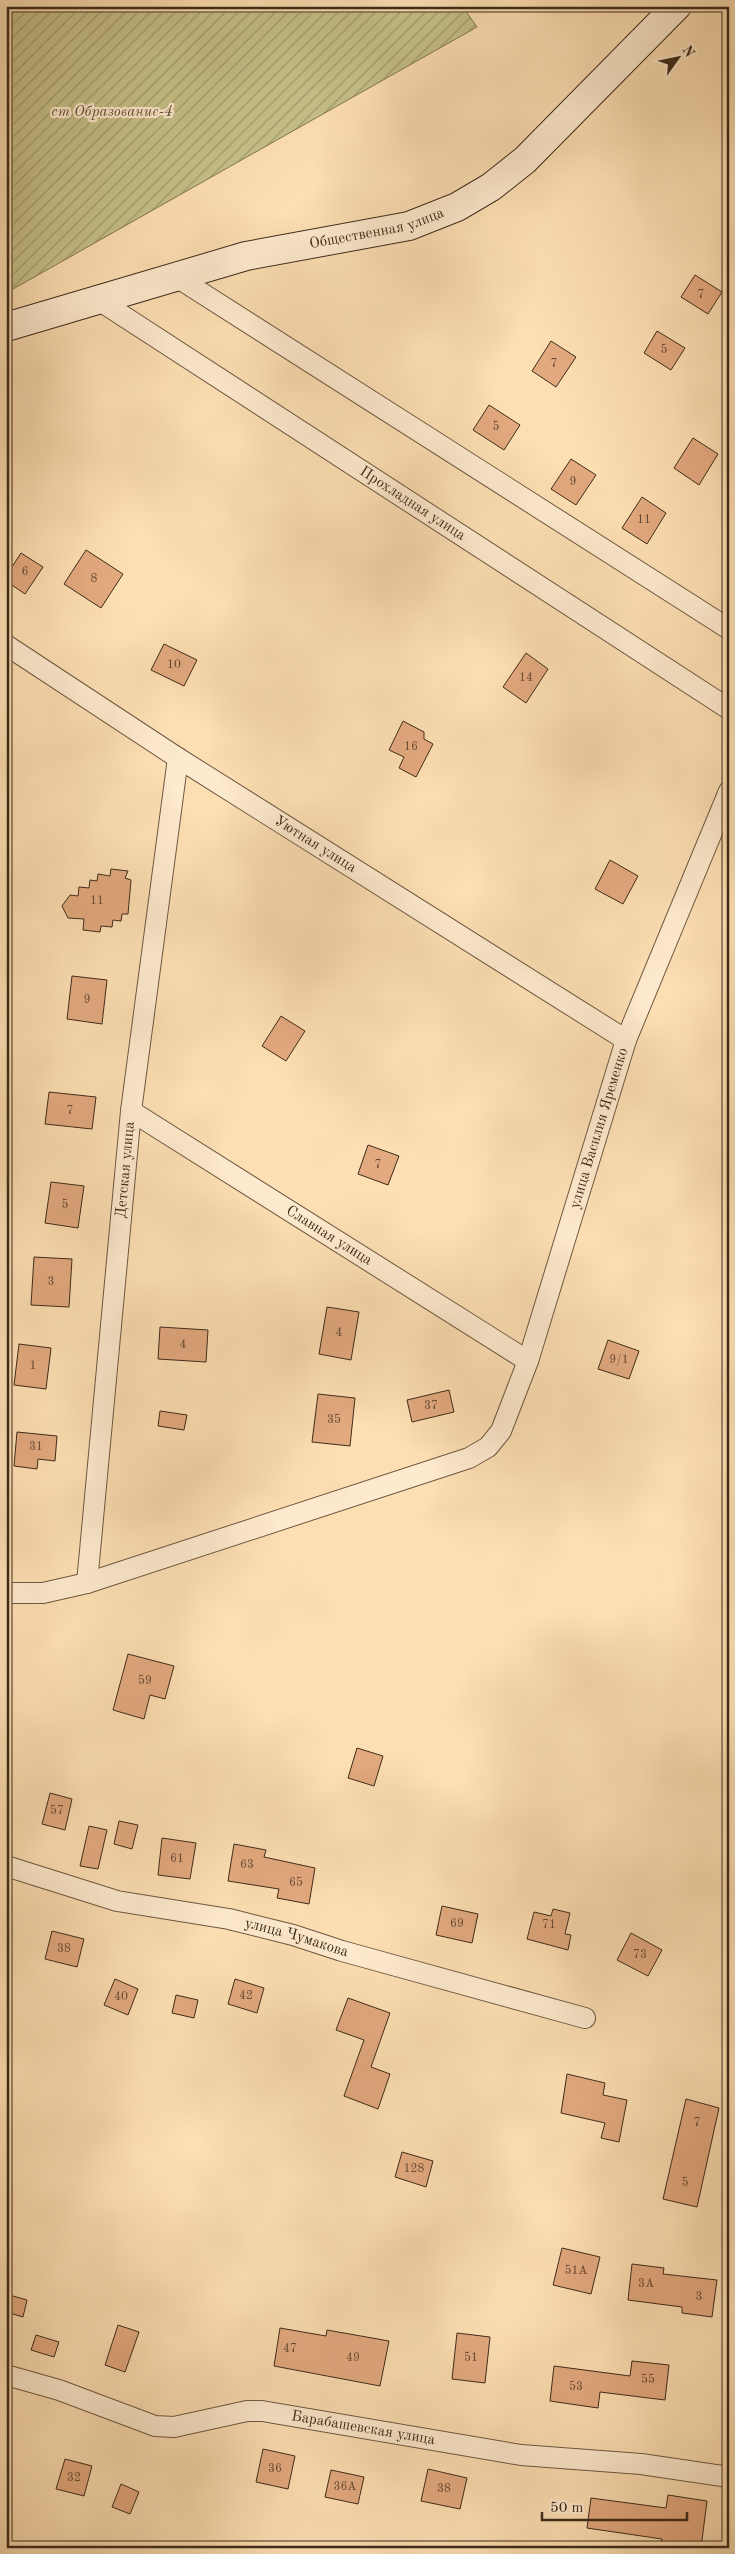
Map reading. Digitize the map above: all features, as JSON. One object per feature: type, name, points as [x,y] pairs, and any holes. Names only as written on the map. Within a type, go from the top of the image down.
[{"type":"main road","name":"Общественная улица","points":[[6,327],[246,256],[409,226],[457,208],[491,187],[525,160],[677,6]]},
{"type":"street","points":[[175,276],[729,629]]},
{"type":"street","name":"Прохладная улица","points":[[97,299],[729,709]]},
{"type":"street","name":"Уютная улица","points":[[6,645],[178,758],[626,1040]]},
{"type":"street","name":"Детская улица","points":[[87,1584],[131,1111],[178,758]]},
{"type":"street","name":"улица Василия Яременко","points":[[6,1593],[43,1593],[87,1584],[469,1458],[488,1447],[501,1431],[528,1361],[626,1040],[729,791]]},
{"type":"street","name":"Славная улица","points":[[131,1111],[528,1361]]},
{"type":"street","name":"улица Чумакова","points":[[6,1866],[117,1901],[229,1919],[293,1935],[342,1952],[585,2018]]},
{"type":"street","name":"Барабашевская улица","points":[[6,2375],[59,2390],[102,2408],[155,2426],[174,2427],[247,2412],[262,2411],[521,2454],[641,2464],[729,2477]]},
{"type":"green space","name":"ст Образование-4","points":[[6,6],[462,6],[477,27],[6,293]]},
{"type":"building","points":[[695,275],[722,292],[708,314],[681,297]]},
{"type":"building","points":[[657,331],[685,348],[671,370],[644,353]]},
{"type":"building","points":[[551,341],[576,357],[556,387],[532,371]]},
{"type":"building","points":[[489,405],[520,425],[504,450],[473,430]]},
{"type":"building","points":[[693,438],[718,454],[699,485],[674,468]]},
{"type":"building","points":[[571,459],[596,475],[576,505],[551,489]]},
{"type":"building","points":[[642,497],[666,513],[647,544],[622,528]]},
{"type":"building","points":[[86,550],[123,574],[101,608],[64,584]]},
{"type":"building","points":[[21,553],[43,567],[25,594],[6,581],[6,576]]},
{"type":"building","points":[[164,644],[197,660],[184,686],[151,670]]},
{"type":"building","points":[[526,653],[548,669],[526,703],[503,687]]},
{"type":"building","points":[[403,721],[424,732],[424,739],[433,744],[416,777],[399,768],[404,757],[389,750]]},
{"type":"building","points":[[610,860],[638,876],[623,904],[595,889]]},
{"type":"building","points":[[111,869],[128,871],[125,878],[131,880],[128,914],[122,914],[121,921],[113,920],[112,927],[101,926],[100,932],[83,930],[84,919],[68,918],[62,906],[70,895],[78,896],[79,887],[89,888],[90,880],[97,881],[98,874],[110,876]]},
{"type":"building","points":[[72,976],[107,980],[102,1024],[67,1019]]},
{"type":"building","points":[[281,1016],[305,1031],[286,1061],[262,1046]]},
{"type":"building","points":[[49,1092],[96,1097],[92,1129],[45,1124]]},
{"type":"building","points":[[368,1145],[399,1156],[388,1185],[358,1174]]},
{"type":"building","points":[[51,1182],[84,1186],[78,1228],[45,1223]]},
{"type":"building","points":[[34,1257],[72,1259],[69,1307],[31,1305]]},
{"type":"building","points":[[327,1307],[359,1312],[351,1360],[319,1354]]},
{"type":"building","points":[[160,1327],[208,1330],[206,1362],[158,1359]]},
{"type":"building","points":[[608,1340],[639,1351],[629,1379],[598,1369]]},
{"type":"building","points":[[19,1344],[51,1348],[46,1389],[14,1385]]},
{"type":"building","points":[[449,1390],[454,1412],[412,1422],[407,1400]]},
{"type":"building","points":[[318,1394],[355,1398],[350,1446],[312,1442]]},
{"type":"building","points":[[160,1411],[187,1415],[184,1430],[158,1426]]},
{"type":"building","points":[[17,1432],[57,1436],[55,1461],[38,1459],[37,1469],[14,1466]]},
{"type":"building","points":[[128,1654],[174,1666],[165,1699],[150,1695],[144,1719],[113,1710]]},
{"type":"building","points":[[357,1748],[383,1756],[374,1786],[348,1778]]},
{"type":"building","points":[[50,1793],[72,1799],[65,1830],[42,1824]]},
{"type":"building","points":[[119,1821],[138,1825],[132,1849],[114,1844]]},
{"type":"building","points":[[89,1826],[107,1830],[98,1869],[80,1866]]},
{"type":"building","points":[[162,1838],[196,1843],[190,1879],[158,1875]]},
{"type":"building","points":[[234,1844],[266,1850],[264,1857],[315,1868],[309,1904],[277,1898],[279,1889],[228,1881]]},
{"type":"building","points":[[442,1906],[478,1914],[472,1943],[436,1935]]},
{"type":"building","points":[[553,1909],[570,1913],[565,1934],[571,1935],[568,1950],[527,1939],[534,1912],[551,1916]]},
{"type":"building","points":[[52,1931],[84,1939],[77,1967],[45,1959]]},
{"type":"building","points":[[631,1933],[662,1950],[648,1976],[617,1960]]},
{"type":"building","points":[[115,1979],[138,1989],[128,2015],[104,2005]]},
{"type":"building","points":[[235,1979],[264,1988],[257,2013],[228,2004]]},
{"type":"building","points":[[176,1995],[198,2000],[194,2018],[172,2013]]},
{"type":"building","points":[[348,1998],[390,2013],[371,2067],[390,2074],[378,2109],[344,2096],[364,2040],[336,2030]]},
{"type":"building","points":[[567,2074],[605,2083],[603,2095],[627,2100],[619,2142],[601,2138],[605,2123],[561,2113]]},
{"type":"building","points":[[686,2099],[719,2108],[697,2207],[663,2199]]},
{"type":"building","points":[[402,2152],[433,2161],[426,2187],[395,2177]]},
{"type":"building","points":[[562,2248],[600,2257],[591,2294],[553,2285]]},
{"type":"building","points":[[632,2264],[664,2268],[663,2274],[717,2280],[712,2317],[682,2313],[682,2307],[628,2300]]},
{"type":"building","points":[[6,2294],[27,2300],[23,2317],[6,2312]]},
{"type":"building","points":[[118,2325],[139,2332],[125,2372],[105,2365]]},
{"type":"building","points":[[280,2328],[326,2336],[327,2330],[389,2341],[380,2386],[274,2366]]},
{"type":"building","points":[[457,2333],[490,2337],[485,2383],[452,2379]]},
{"type":"building","points":[[36,2335],[59,2342],[54,2357],[31,2350]]},
{"type":"building","points":[[632,2361],[669,2365],[665,2400],[600,2392],[598,2408],[550,2401],[554,2366],[630,2376]]},
{"type":"building","points":[[263,2449],[295,2456],[288,2489],[256,2482]]},
{"type":"building","points":[[65,2459],[92,2466],[84,2496],[56,2489]]},
{"type":"building","points":[[428,2469],[467,2478],[460,2509],[421,2501]]},
{"type":"building","points":[[331,2470],[364,2477],[358,2504],[325,2497]]},
{"type":"building","points":[[121,2484],[139,2492],[130,2514],[112,2507]]},
{"type":"building","points":[[668,2495],[707,2501],[701,2548],[660,2548],[662,2539],[587,2528],[591,2498],[666,2508]]}]
